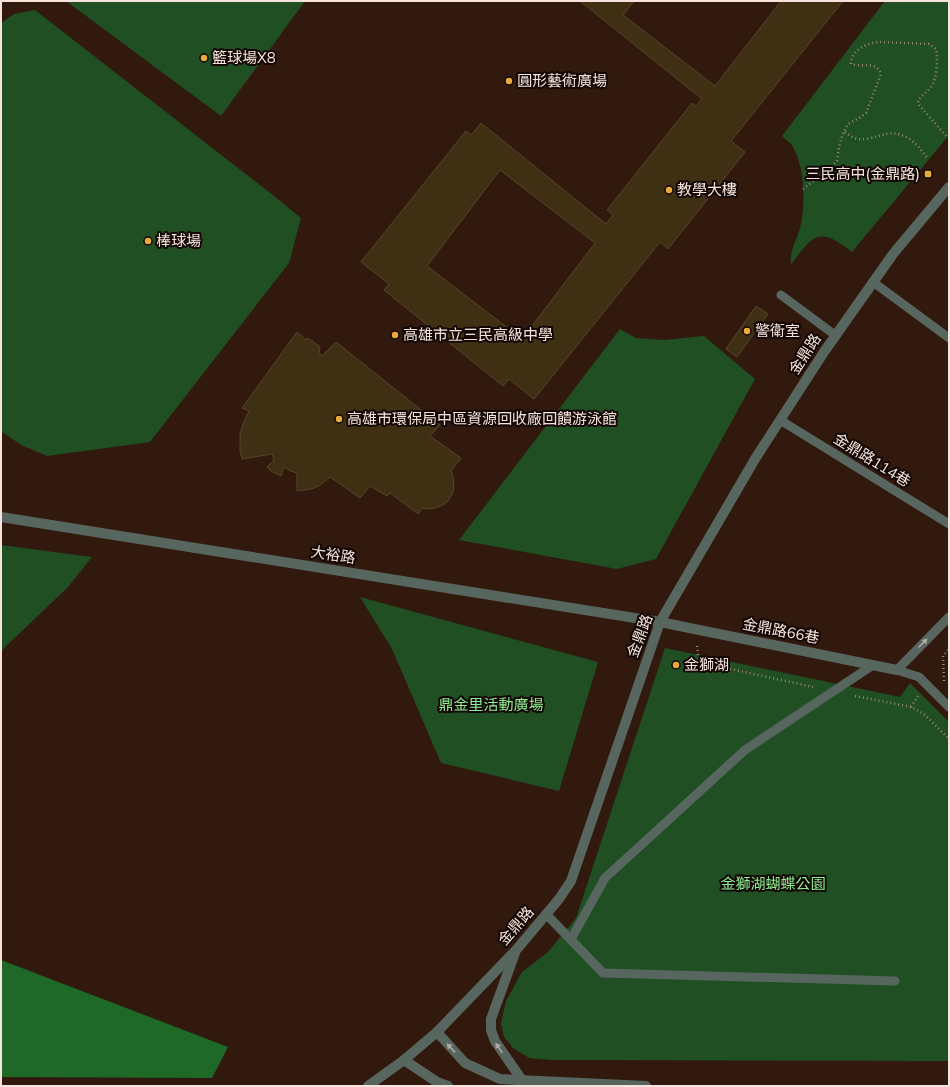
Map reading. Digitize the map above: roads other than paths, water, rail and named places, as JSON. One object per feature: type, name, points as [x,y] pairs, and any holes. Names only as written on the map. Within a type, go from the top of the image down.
[{"type":"street","name":"金鼎路","points":[[368,1086],[404,1060],[437,1032],[516,949],[559,899],[571,881],[660,622],[755,459],[835,335],[893,254],[949,187]]},
{"type":"street","name":"大裕路","points":[[1,518],[660,622]]},
{"type":"street","name":"金鼎路66巷","points":[[660,622],[897,670]]},
{"type":"street","points":[[516,949],[491,1019],[491,1030],[494,1041],[522,1080]]},
{"type":"street","points":[[437,1032],[465,1063],[500,1080],[646,1086]]},
{"type":"street","points":[[404,1060],[437,1082],[448,1086]]},
{"type":"street","points":[[510,1086],[522,1080]]},
{"type":"lane","points":[[873,282],[949,338]]},
{"type":"lane","points":[[781,295],[835,335]]},
{"type":"lane","name":"金鼎路114巷","points":[[780,420],[949,524]]},
{"type":"lane","points":[[949,617],[897,670],[919,677],[949,707]]},
{"type":"lane","points":[[571,939],[604,878],[745,750],[873,665]]},
{"type":"lane","points":[[546,914],[603,973],[895,981]]},
{"type":"place","name":"籃球場X8","points":[[204,58]]},
{"type":"place","name":"圓形藝術廣場","points":[[509,81]]},
{"type":"place","name":"三民高中(金鼎路)","points":[[928,174]]},
{"type":"place","name":"教學大樓","points":[[669,190]]},
{"type":"place","name":"棒球場","points":[[148,241]]},
{"type":"place","name":"警衛室","points":[[747,331]]},
{"type":"place","name":"高雄市立三民高級中學","points":[[395,335]]},
{"type":"place","name":"高雄市環保局中區資源回收廠回饋游泳館","points":[[339,419]]},
{"type":"place","name":"金獅湖","points":[[676,665]]},
{"type":"park label","name":"鼎金里活動廣場","points":[[491,705]]},
{"type":"park label","name":"金獅湖蝴蝶公園","points":[[773,884]]}]
